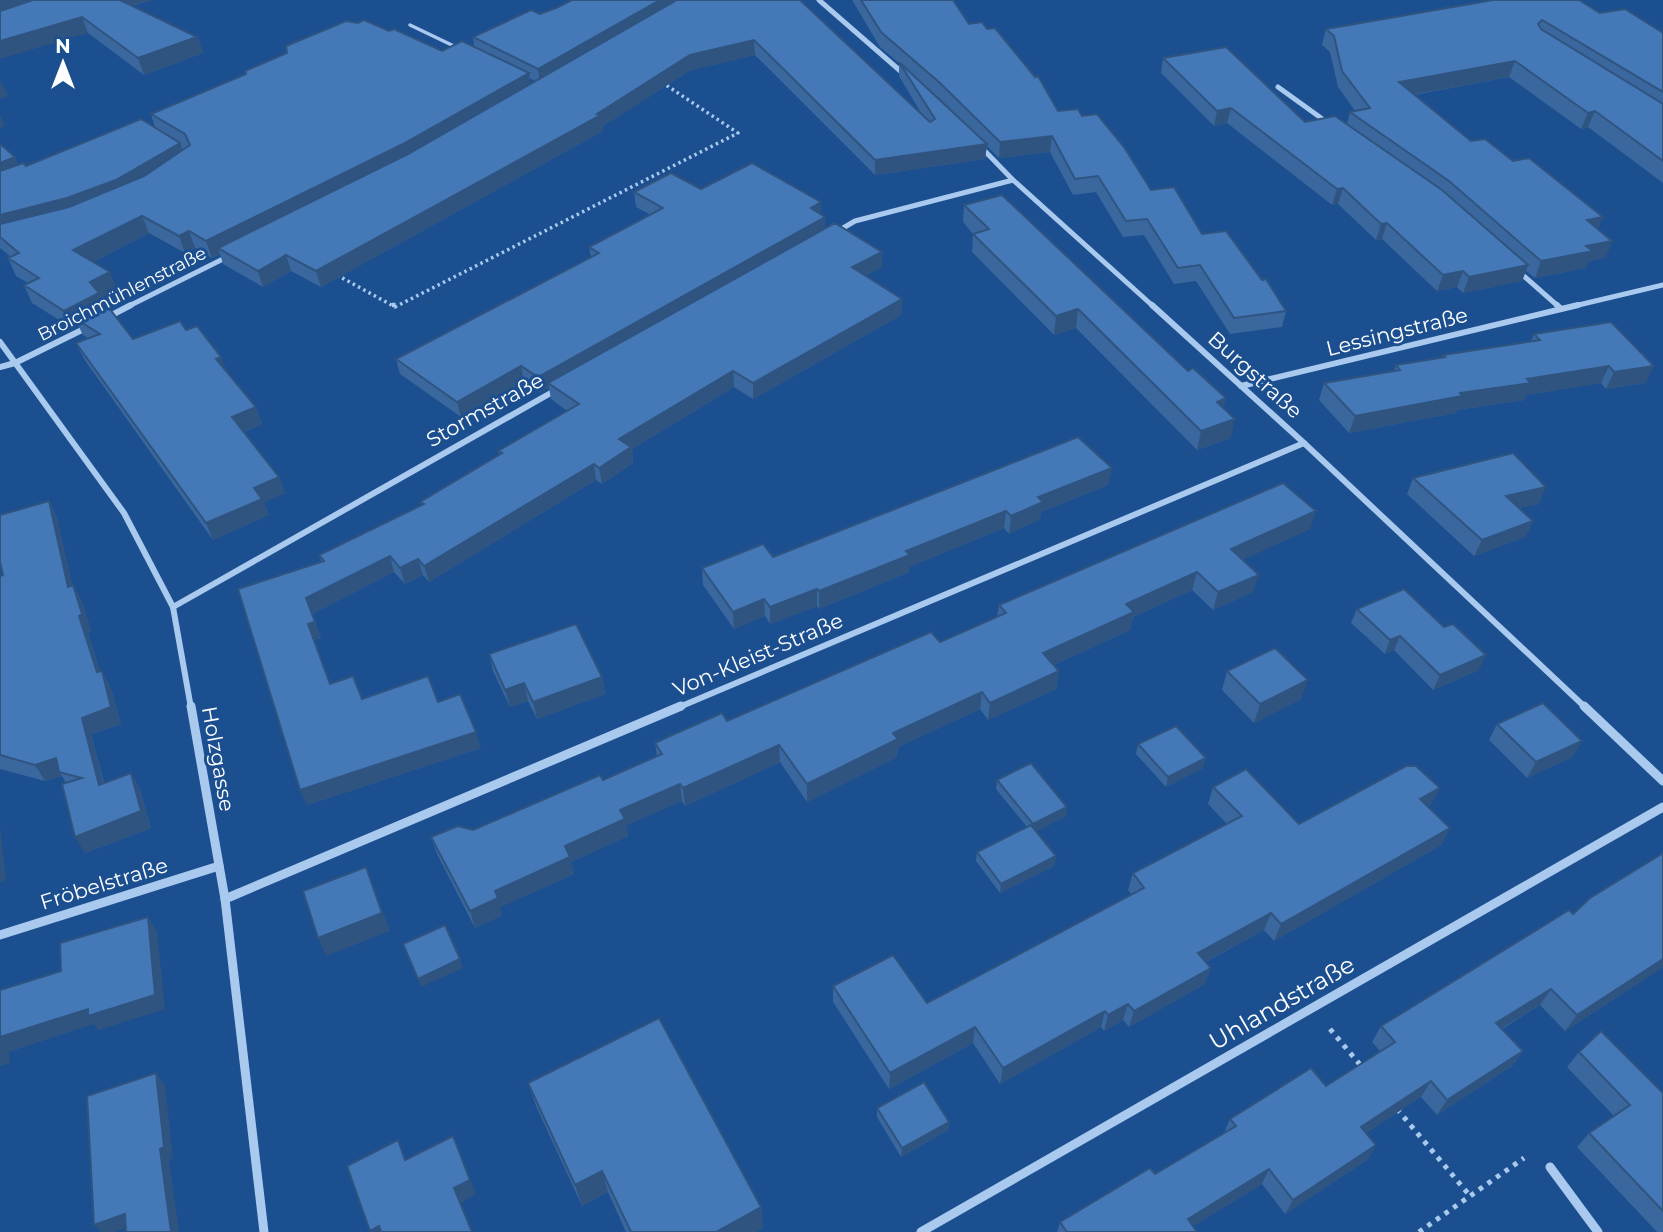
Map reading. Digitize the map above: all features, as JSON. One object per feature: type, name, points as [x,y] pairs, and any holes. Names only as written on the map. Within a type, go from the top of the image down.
[{"type":"street","points":[[818,0],[916,85]]},
{"type":"street","points":[[1278,87],[1332,125]]},
{"type":"street","name":"Burgstraße","points":[[975,141],[1013,180],[1304,443],[1663,781]]},
{"type":"street","points":[[831,235],[855,221],[1013,180]]},
{"type":"street","name":"Broichmühlenstraße","points":[[0,367],[15,363],[232,255]]},
{"type":"street","points":[[1511,264],[1561,309]]},
{"type":"street","name":"Lessingstraße","points":[[1241,386],[1663,285]]},
{"type":"street","name":"Holzgasse","points":[[0,342],[124,513],[173,607],[225,899],[264,1232]]},
{"type":"street","name":"Stormstraße","points":[[173,607],[563,386]]},
{"type":"street","name":"Von-Kleist-Straße","points":[[225,899],[1304,443]]},
{"type":"street","name":"Uhlandstraße","points":[[921,1232],[1663,807]]},
{"type":"street","name":"Fröbelstraße","points":[[0,935],[219,866]]},
{"type":"street","points":[[1550,1167],[1598,1232]]},
{"type":"lane","points":[[410,25],[469,53]]},
{"type":"path","points":[[326,269],[395,307],[738,133],[670,86],[657,81]]},
{"type":"path","points":[[1312,1007],[1365,1071]]},
{"type":"path","points":[[1391,1102],[1471,1197]]},
{"type":"path","points":[[1419,1232],[1538,1148],[1550,1167]]},
{"type":"building","points":[[33,0],[120,0],[197,37],[138,58],[82,17],[0,41],[0,11]]},
{"type":"building","points":[[572,0],[660,0],[538,69],[473,37],[531,10],[540,14]]},
{"type":"building","points":[[677,0],[800,0],[930,122],[935,119],[899,62],[987,144],[875,160],[754,40],[690,55],[597,114],[601,115],[316,271],[286,255],[258,271],[218,248],[408,154]]},
{"type":"building","points":[[861,0],[953,0],[969,24],[982,22],[987,29],[995,28],[1035,77],[1038,76],[1058,111],[1078,109],[1082,116],[1097,114],[1124,147],[1151,190],[1174,187],[1202,234],[1226,231],[1262,280],[1266,279],[1286,311],[1234,318],[1200,265],[1178,268],[1147,219],[1126,221],[1098,176],[1075,179],[1052,136],[1000,142],[940,83],[881,32]]},
{"type":"building","points":[[1493,0],[1579,0],[1600,13],[1625,9],[1663,33],[1663,92],[1542,20],[1538,24],[1541,29],[1663,104],[1663,161],[1595,111],[1588,113],[1515,61],[1399,82],[1471,141],[1485,139],[1513,161],[1529,158],[1603,217],[1587,220],[1612,241],[1586,246],[1593,251],[1541,261],[1449,181],[1350,112],[1370,108],[1342,71],[1334,36],[1326,29]]},
{"type":"building","points":[[364,20],[389,31],[394,29],[442,51],[462,41],[529,73],[403,144],[206,241],[189,231],[179,236],[142,216],[73,250],[110,272],[90,282],[99,293],[64,311],[24,285],[39,278],[8,258],[19,253],[0,237],[0,224],[69,207],[144,176],[190,145],[185,134],[151,114],[246,74],[245,71],[287,53],[286,46],[346,21],[358,23]]},
{"type":"building","points":[[1226,47],[1305,122],[1335,116],[1442,190],[1528,265],[1469,277],[1463,271],[1443,275],[1387,223],[1381,224],[1343,188],[1337,189],[1231,108],[1217,111],[1163,58]]},
{"type":"building","points":[[141,119],[180,143],[116,180],[67,198],[0,215],[0,171],[23,163],[26,166]]},
{"type":"building","points":[[0,144],[15,157],[0,163]]},
{"type":"building","points":[[752,163],[821,202],[811,208],[825,217],[538,377],[521,366],[457,402],[396,359],[599,253],[589,247],[663,208],[634,192],[671,173],[701,189]]},
{"type":"building","points":[[1002,195],[1188,371],[1193,368],[1226,398],[1217,402],[1235,419],[1201,431],[1078,309],[1056,316],[973,234],[989,229],[964,205]]},
{"type":"building","points":[[835,223],[882,252],[852,267],[902,299],[753,383],[733,371],[619,439],[631,447],[599,468],[594,464],[424,566],[418,559],[400,568],[390,556],[306,598],[315,622],[308,624],[330,684],[353,676],[362,699],[428,676],[438,702],[460,694],[476,732],[300,790],[238,589],[324,561],[319,555],[424,504],[420,502],[502,453],[498,451],[579,404],[548,383]]},
{"type":"building","points":[[106,304],[133,339],[180,321],[186,330],[197,326],[221,357],[216,359],[256,407],[232,417],[279,477],[254,488],[262,499],[206,523],[76,343],[100,334],[76,319]]},
{"type":"building","points":[[1611,322],[1654,366],[1614,372],[1609,366],[1527,379],[1531,383],[1460,393],[1462,396],[1355,416],[1324,383],[1400,370],[1396,365],[1445,357],[1443,355],[1540,340],[1534,334]]},
{"type":"building","points":[[1078,437],[1112,468],[1038,497],[1043,502],[1011,516],[1006,511],[906,551],[910,555],[819,591],[817,589],[770,607],[764,599],[733,612],[702,568],[763,544],[773,557]]},
{"type":"building","points":[[1513,453],[1546,487],[1506,496],[1533,521],[1482,540],[1413,478]]},
{"type":"building","points":[[1283,483],[1316,511],[1231,549],[1259,575],[1218,592],[1197,572],[1126,604],[1134,612],[1043,653],[1059,671],[990,703],[982,692],[893,733],[898,739],[807,784],[779,745],[683,788],[680,784],[620,810],[625,819],[565,846],[570,857],[495,891],[498,898],[470,911],[431,837],[458,826],[473,830],[600,775],[603,780],[662,754],[655,743],[672,735],[722,713],[727,721],[931,632],[940,642],[1006,613],[999,605]]},
{"type":"building","points":[[49,501],[68,587],[73,585],[82,614],[79,616],[97,672],[102,671],[111,707],[82,718],[99,785],[131,773],[141,811],[75,837],[62,784],[82,778],[59,772],[56,758],[35,765],[0,755],[0,576],[3,575],[0,562],[0,515]]},
{"type":"building","points":[[1404,589],[1444,627],[1453,624],[1486,655],[1440,675],[1400,636],[1390,640],[1357,609]]},
{"type":"building","points":[[576,624],[602,677],[533,702],[524,683],[505,690],[489,654]]},
{"type":"building","points":[[1275,648],[1308,680],[1260,704],[1227,671]]},
{"type":"building","points":[[1543,703],[1582,741],[1536,762],[1497,724]]},
{"type":"building","points":[[1176,726],[1206,758],[1168,777],[1138,744]]},
{"type":"building","points":[[1031,763],[1067,807],[1033,824],[997,780]]},
{"type":"building","points":[[1406,766],[1416,766],[1440,788],[1420,799],[1450,828],[1281,924],[1271,913],[1198,953],[1211,968],[1134,1011],[1128,1004],[1108,1015],[1105,1011],[1003,1068],[975,1027],[890,1073],[833,986],[893,955],[927,1003],[1144,888],[1133,873],[1242,816],[1213,787],[1246,769],[1299,824]]},
{"type":"building","points":[[1031,825],[1056,856],[1001,884],[977,852]]},
{"type":"building","points":[[1663,853],[1663,959],[1577,1015],[1551,989],[1496,1023],[1523,1051],[1447,1100],[1431,1081],[1361,1127],[1376,1145],[1293,1200],[1269,1169],[1188,1219],[1197,1232],[1067,1232],[1060,1222],[1150,1168],[1155,1174],[1236,1126],[1230,1119],[1311,1068],[1326,1086],[1395,1042],[1381,1026],[1569,910],[1573,914],[1590,898]]},
{"type":"building","points":[[366,867],[382,913],[318,938],[303,891]]},
{"type":"building","points":[[148,917],[155,995],[88,1016],[88,1009],[0,1037],[0,990],[61,971],[60,943]]},
{"type":"building","points":[[445,925],[460,959],[418,979],[403,944]]},
{"type":"building","points":[[659,1018],[761,1207],[716,1232],[631,1232],[602,1171],[575,1185],[528,1083]]},
{"type":"building","points":[[1601,1031],[1663,1093],[1663,1211],[1589,1133],[1630,1105],[1579,1052]]},
{"type":"building","points":[[156,1073],[164,1147],[160,1149],[171,1232],[126,1232],[125,1214],[94,1225],[87,1096]]},
{"type":"building","points":[[924,1082],[949,1122],[902,1148],[877,1108]]},
{"type":"building","points":[[453,1136],[470,1180],[454,1188],[472,1232],[381,1232],[379,1226],[370,1231],[347,1166],[398,1140],[405,1160]]}]
